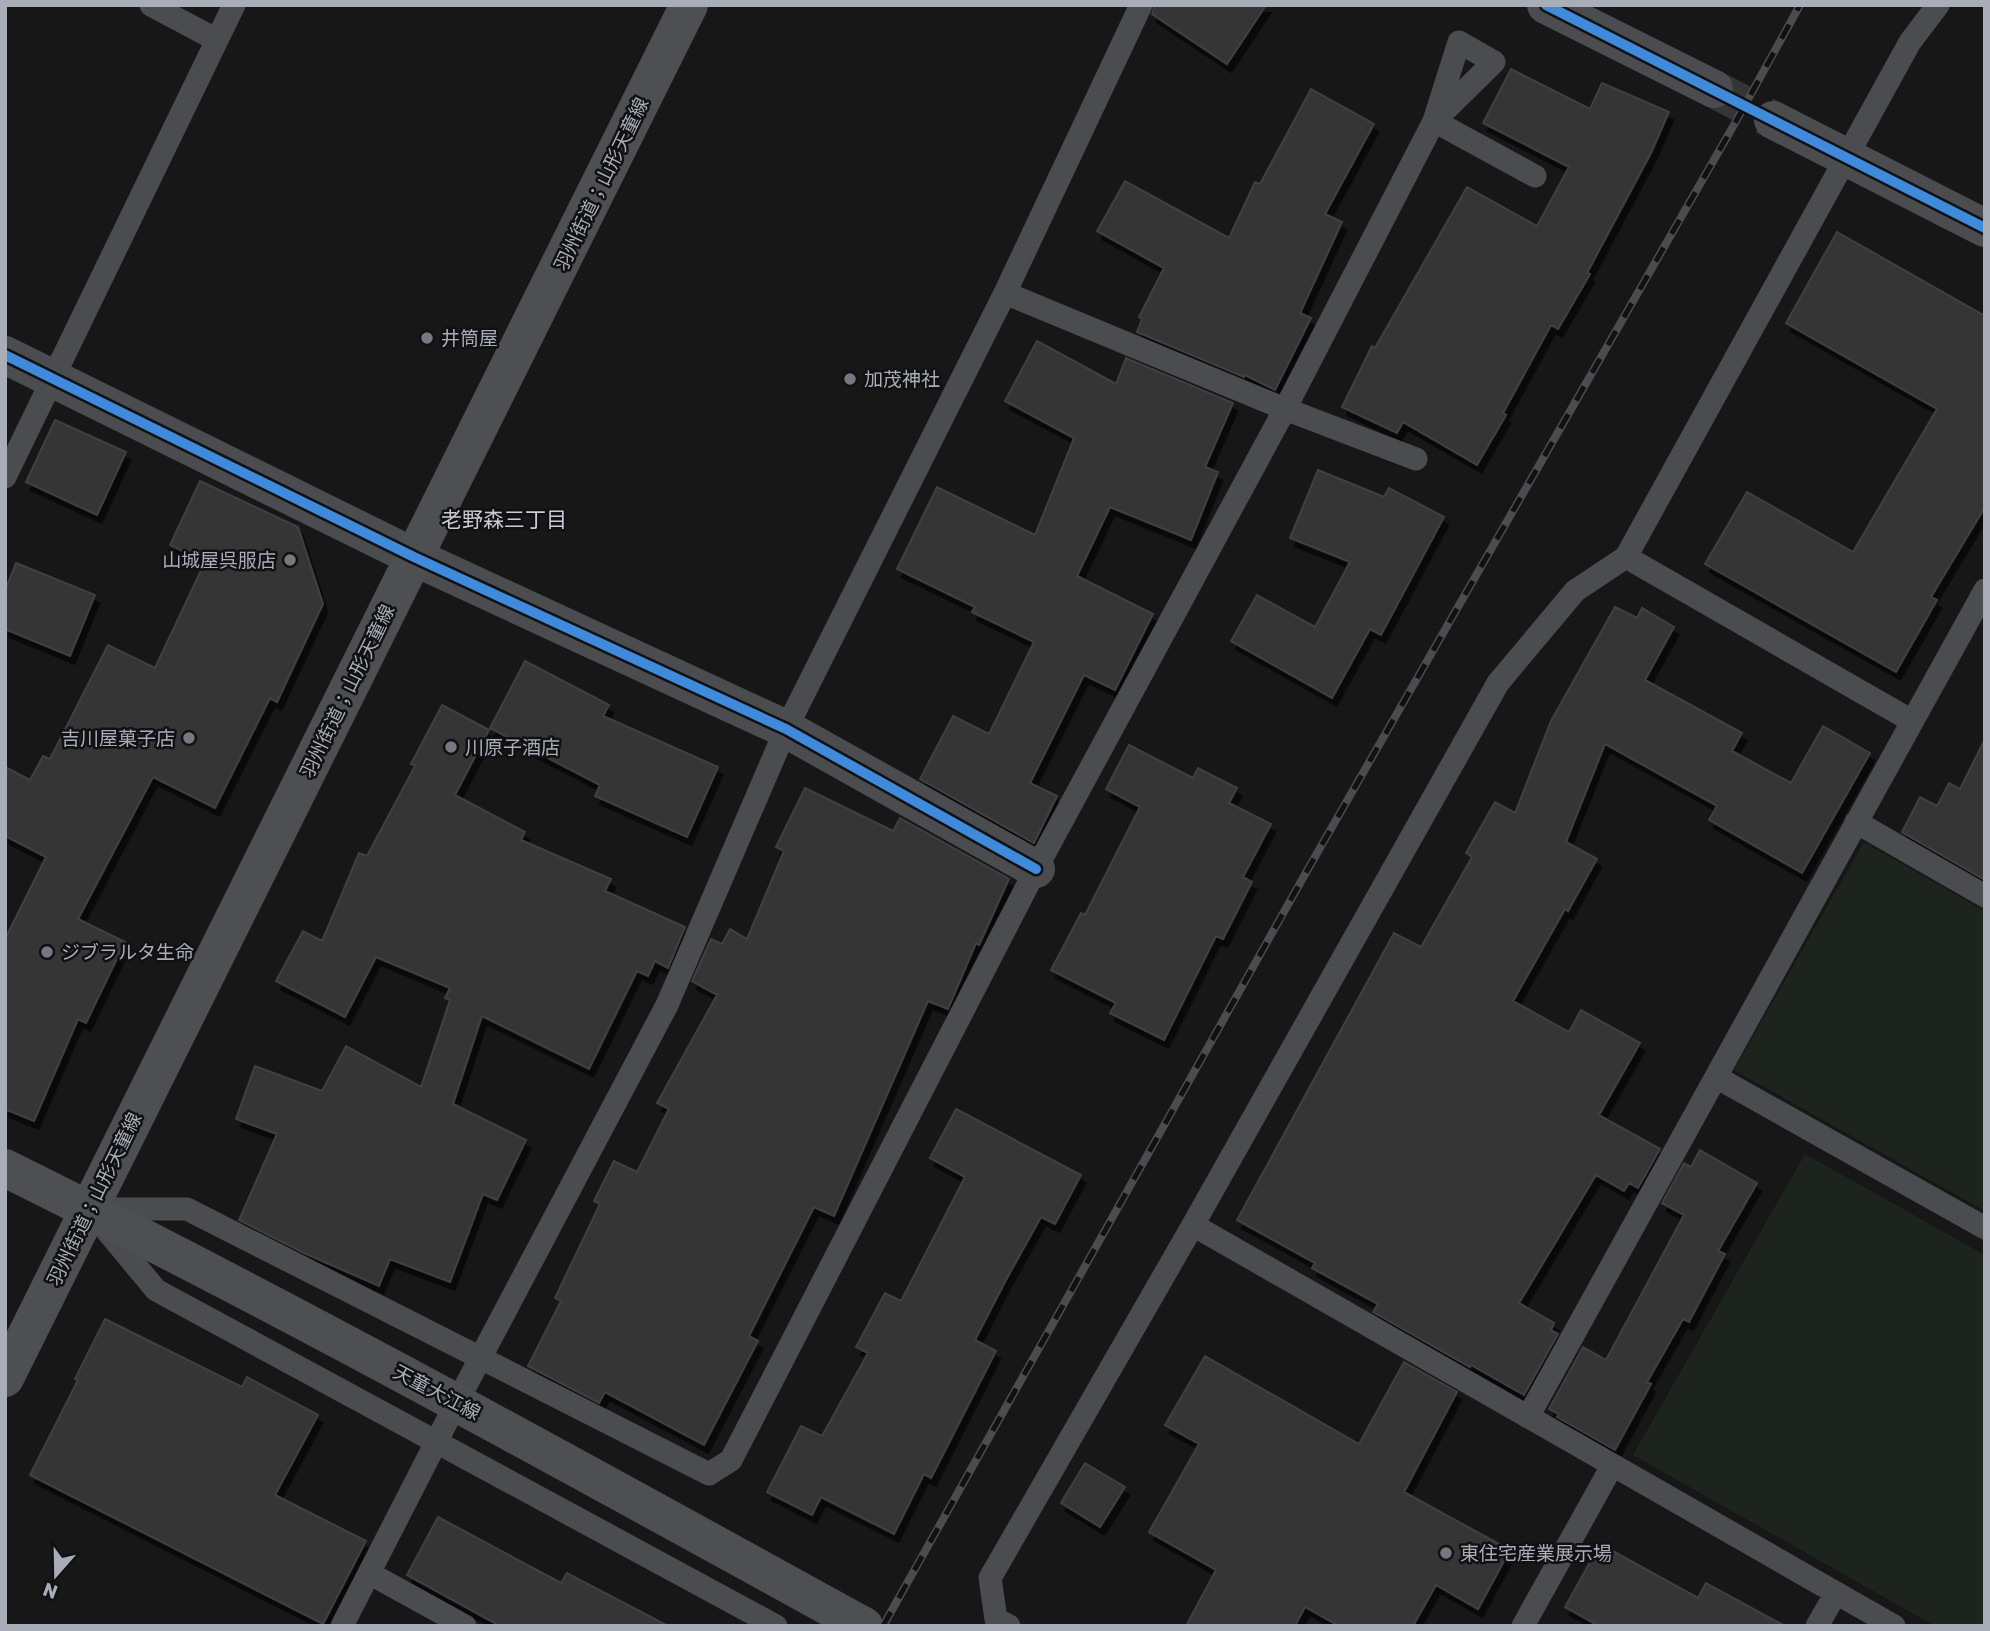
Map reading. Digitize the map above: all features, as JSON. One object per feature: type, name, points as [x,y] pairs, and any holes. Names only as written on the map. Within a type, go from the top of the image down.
[{"type":"main road","name":"羽州街道；山形天童線","points":[[5,1378],[690,5]]},
{"type":"main road","name":"天童大江線","points":[[5,1168],[89,1209],[440,1393],[864,1626]]},
{"type":"street","points":[[1546,5],[1714,89]]},
{"type":"street","points":[[1773,120],[1985,228]]},
{"type":"street","points":[[5,355],[414,557],[786,729],[1036,869]]},
{"type":"lane","points":[[151,5],[217,40]]},
{"type":"lane","points":[[5,477],[234,5]]},
{"type":"lane","points":[[342,1626],[667,1005],[786,729],[1005,293],[1141,5]]},
{"type":"lane","points":[[1009,1626],[996,1619],[990,1578],[1193,1225],[1498,683],[1575,591],[1626,557],[1910,42],[1938,5]]},
{"type":"lane","points":[[89,1209],[187,1209],[709,1474],[731,1460],[1036,869],[1285,409],[1434,121],[1535,176]]},
{"type":"lane","points":[[1005,293],[1285,409],[1416,459]]},
{"type":"lane","points":[[1626,557],[1912,721]]},
{"type":"lane","points":[[1528,1417],[1985,590]]},
{"type":"lane","points":[[1856,822],[1985,896]]},
{"type":"lane","points":[[1716,1077],[1985,1228]]},
{"type":"lane","points":[[89,1209],[156,1290],[776,1626]]},
{"type":"lane","points":[[1193,1225],[1894,1626]]},
{"type":"lane","points":[[1523,1626],[1612,1466]]},
{"type":"lane","points":[[369,1573],[465,1626]]},
{"type":"lane","points":[[1817,1626],[1836,1593]]},
{"type":"shaded area","points":[[1864,842],[1985,911],[1985,1211],[1734,1070]]},
{"type":"shaded area","points":[[1805,1154],[1985,1255],[1985,1626],[1935,1626],[1633,1455]]},
{"type":"building","points":[[1155,5],[1266,5],[1227,64],[1152,14]]},
{"type":"building","points":[[1511,69],[1590,109],[1602,83],[1669,112],[1651,153],[1587,273],[1590,274],[1558,329],[1551,325],[1503,413],[1506,415],[1477,465],[1403,422],[1397,433],[1342,407],[1372,346],[1375,348],[1467,187],[1537,226],[1569,167],[1483,123]]},
{"type":"building","points":[[1311,89],[1374,124],[1325,214],[1342,222],[1300,313],[1311,318],[1275,390],[1245,375],[1244,377],[1137,332],[1142,319],[1139,317],[1164,268],[1097,231],[1125,181],[1229,238],[1255,182],[1260,184]]},
{"type":"building","points":[[1837,232],[1985,316],[1985,507],[1931,597],[1937,600],[1896,672],[1705,564],[1747,492],[1853,552],[1937,409],[1786,323]]},
{"type":"building","points":[[1037,341],[1116,384],[1126,358],[1233,403],[1205,467],[1218,472],[1191,540],[1110,507],[1077,576],[1153,614],[1115,690],[1084,675],[1030,783],[1057,796],[1034,843],[920,779],[953,716],[989,734],[1034,642],[972,612],[975,607],[897,569],[937,487],[1035,535],[1074,438],[1005,401]]},
{"type":"building","points":[[55,420],[126,452],[97,515],[26,482]]},
{"type":"building","points":[[1318,470],[1384,497],[1389,488],[1444,517],[1381,635],[1370,629],[1332,698],[1231,641],[1257,595],[1315,627],[1350,562],[1290,538]]},
{"type":"building","points":[[200,481],[298,527],[323,604],[277,702],[270,698],[215,808],[153,777],[78,919],[125,942],[86,1023],[78,1019],[34,1121],[5,1109],[5,939],[46,857],[5,836],[5,767],[30,780],[43,756],[50,759],[108,645],[155,668],[205,562],[170,545]]},
{"type":"building","points":[[16,563],[95,595],[70,656],[5,629],[5,591]]},
{"type":"building","points":[[1615,607],[1637,618],[1642,608],[1674,627],[1645,680],[1742,733],[1732,751],[1791,783],[1823,726],[1870,753],[1802,873],[1709,820],[1717,806],[1605,744],[1566,842],[1597,859],[1513,1001],[1569,1032],[1581,1010],[1640,1043],[1599,1115],[1660,1149],[1638,1188],[1629,1183],[1624,1191],[1596,1175],[1519,1303],[1554,1323],[1551,1330],[1558,1334],[1524,1395],[1373,1312],[1378,1304],[1312,1268],[1315,1263],[1237,1220],[1394,933],[1421,947],[1472,857],[1466,853],[1495,802],[1515,813],[1551,721]]},
{"type":"building","points":[[525,661],[609,705],[603,716],[718,767],[687,837],[595,796],[600,785],[490,728]]},
{"type":"building","points":[[442,705],[489,730],[455,795],[525,832],[521,840],[611,879],[605,891],[685,927],[668,968],[655,961],[648,976],[637,971],[589,1069],[482,1016],[453,1104],[526,1140],[497,1200],[483,1194],[450,1282],[390,1259],[379,1286],[304,1253],[239,1220],[277,1134],[236,1119],[255,1066],[322,1091],[346,1046],[421,1087],[450,1000],[445,998],[450,988],[376,957],[345,1017],[276,981],[303,931],[322,941],[359,853],[367,856],[415,766],[411,764]]},
{"type":"building","points":[[1985,739],[1985,880],[1902,832],[1920,797],[1937,806],[1949,783],[1960,789]]},
{"type":"building","points":[[1129,745],[1193,778],[1198,768],[1237,788],[1229,803],[1271,824],[1243,877],[1252,882],[1223,939],[1216,936],[1164,1040],[1110,1013],[1116,1003],[1051,970],[1081,913],[1085,915],[1140,807],[1106,789]]},
{"type":"building","points":[[805,788],[893,831],[900,818],[1009,879],[979,945],[976,943],[948,1009],[928,1001],[834,1216],[814,1207],[749,1336],[758,1341],[704,1445],[605,1392],[599,1403],[528,1366],[561,1301],[555,1298],[600,1204],[594,1201],[614,1161],[637,1172],[669,1109],[657,1103],[717,995],[692,981],[711,939],[722,944],[730,929],[747,939],[784,851],[776,847]]},
{"type":"building","points":[[956,1109],[1081,1175],[1055,1224],[1041,1217],[1007,1278],[975,1340],[996,1351],[931,1478],[924,1474],[894,1534],[821,1497],[812,1515],[767,1492],[801,1426],[822,1436],[868,1353],[856,1347],[885,1293],[901,1301],[965,1177],[930,1158]]},
{"type":"building","points":[[1700,1150],[1757,1183],[1718,1251],[1725,1254],[1689,1322],[1683,1319],[1647,1382],[1651,1384],[1615,1450],[1557,1417],[1559,1414],[1549,1409],[1583,1347],[1606,1360],[1684,1215],[1662,1203],[1684,1163],[1691,1167]]},
{"type":"building","points":[[105,1319],[242,1387],[247,1377],[318,1415],[275,1495],[366,1541],[323,1624],[30,1475]]},
{"type":"building","points":[[1205,1356],[1359,1444],[1404,1362],[1457,1392],[1404,1492],[1510,1550],[1478,1609],[1436,1585],[1413,1626],[1339,1626],[1305,1607],[1295,1626],[1186,1626],[1216,1570],[1149,1532],[1199,1444],[1165,1425]]},
{"type":"building","points":[[1085,1463],[1125,1487],[1100,1527],[1061,1503]]},
{"type":"building","points":[[438,1517],[561,1583],[567,1573],[668,1626],[500,1626],[407,1575]]},
{"type":"building","points":[[1600,1544],[1698,1598],[1706,1583],[1785,1626],[1599,1626],[1565,1607]]},
{"type":"tunnel","points":[[1714,89],[1773,120]]},
{"type":"railway","points":[[883,1626],[1308,869],[1800,5]]},
{"type":"cycle path","points":[[1546,5],[1985,228]]},
{"type":"cycle path","points":[[5,355],[414,557],[786,729],[1036,869]]},
{"type":"place","name":"井筒屋","points":[[427,338]]},
{"type":"place","name":"加茂神社","points":[[850,379]]},
{"type":"place","name":"山城屋呉服店","points":[[290,560]]},
{"type":"place","name":"吉川屋菓子店","points":[[189,738]]},
{"type":"place","name":"川原子酒店","points":[[451,747]]},
{"type":"place","name":"ジブラルタ生命","points":[[47,952]]},
{"type":"place","name":"東住宅産業展示場","points":[[1446,1553]]},
{"type":"district","name":"老野森三丁目","points":[[504,520]]}]
